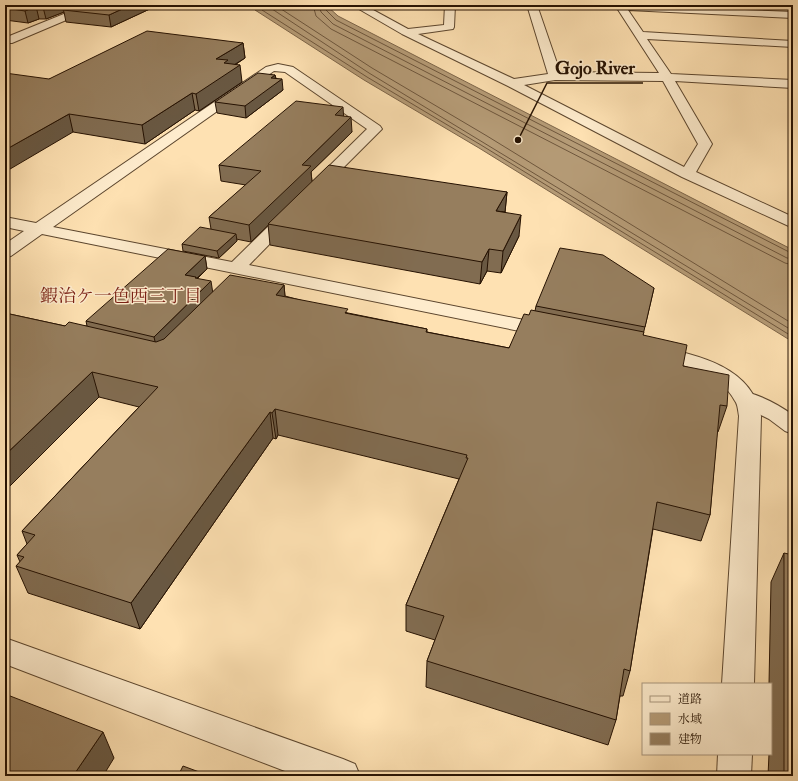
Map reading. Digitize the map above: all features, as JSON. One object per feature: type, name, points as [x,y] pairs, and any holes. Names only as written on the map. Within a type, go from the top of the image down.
[{"type":"street","points":[[5,40],[94,5]]},
{"type":"street","points":[[357,5],[406,32],[512,83],[687,174],[793,223]]},
{"type":"street","points":[[406,32],[449,27],[450,5]]},
{"type":"street","points":[[532,5],[555,76]]},
{"type":"street","points":[[725,5],[733,12]]},
{"type":"street","points":[[621,6],[793,15]]},
{"type":"street","points":[[621,6],[667,77],[705,144],[687,174]]},
{"type":"street","points":[[640,36],[793,44]]},
{"type":"street","points":[[5,252],[270,69],[278,67],[289,69],[375,129],[306,198],[239,275]]},
{"type":"street","points":[[512,83],[555,76],[667,77],[793,84]]},
{"type":"street","points":[[5,222],[39,228],[239,275],[570,335]]},
{"type":"street","points":[[633,348],[680,357],[705,364],[735,386],[746,399],[777,414],[793,426]]},
{"type":"street","points":[[738,683],[750,416],[746,399]]},
{"type":"street","points":[[5,651],[343,776]]},
{"type":"street","points":[[734,776],[735,755]]},
{"type":"water","points":[[258,5],[326,5],[338,16],[793,250],[793,342],[479,148],[364,80],[255,10]]},
{"type":"building","points":[[5,5],[49,5],[43,7],[36,6],[25,11],[5,8]]},
{"type":"building","points":[[74,5],[131,5],[109,15],[63,10]]},
{"type":"building","points":[[147,31],[243,43],[216,59],[228,60],[224,63],[240,65],[196,94],[192,93],[142,125],[69,114],[5,150],[5,73],[49,79]]},
{"type":"building","points":[[258,73],[275,75],[271,78],[282,79],[245,106],[215,102]]},
{"type":"building","points":[[296,101],[343,107],[335,115],[351,117],[302,165],[311,166],[249,225],[209,217],[261,171],[219,165]]},
{"type":"building","points":[[329,165],[507,192],[496,211],[521,215],[503,251],[489,249],[482,262],[268,224]]},
{"type":"building","points":[[200,227],[236,234],[217,251],[182,244]]},
{"type":"building","points":[[560,248],[603,255],[654,288],[645,327],[536,306]]},
{"type":"building","points":[[168,249],[205,256],[185,275],[211,281],[154,337],[86,321]]},
{"type":"building","points":[[230,275],[284,285],[276,295],[348,309],[345,313],[427,329],[426,332],[509,348],[524,314],[529,315],[531,310],[644,332],[643,335],[687,345],[683,366],[729,375],[727,406],[720,405],[710,515],[657,502],[630,671],[624,669],[616,720],[427,661],[444,616],[406,605],[468,458],[466,458],[467,455],[275,409],[272,413],[270,412],[131,603],[16,566],[24,557],[17,555],[35,535],[22,531],[158,387],[92,372],[5,455],[5,313],[65,326],[69,322],[156,342],[164,339]]},
{"type":"building","points":[[784,553],[793,555],[793,776],[784,776]]},
{"type":"building","points":[[5,694],[103,732],[73,776],[5,776]]},
{"type":"building","points":[[183,766],[210,776],[178,776]]},
{"type":"place","name":"Gojo River","points":[[518,140]]},
{"type":"district","name":"鍜治ケ一色西三丁目","points":[[121,296]]}]
